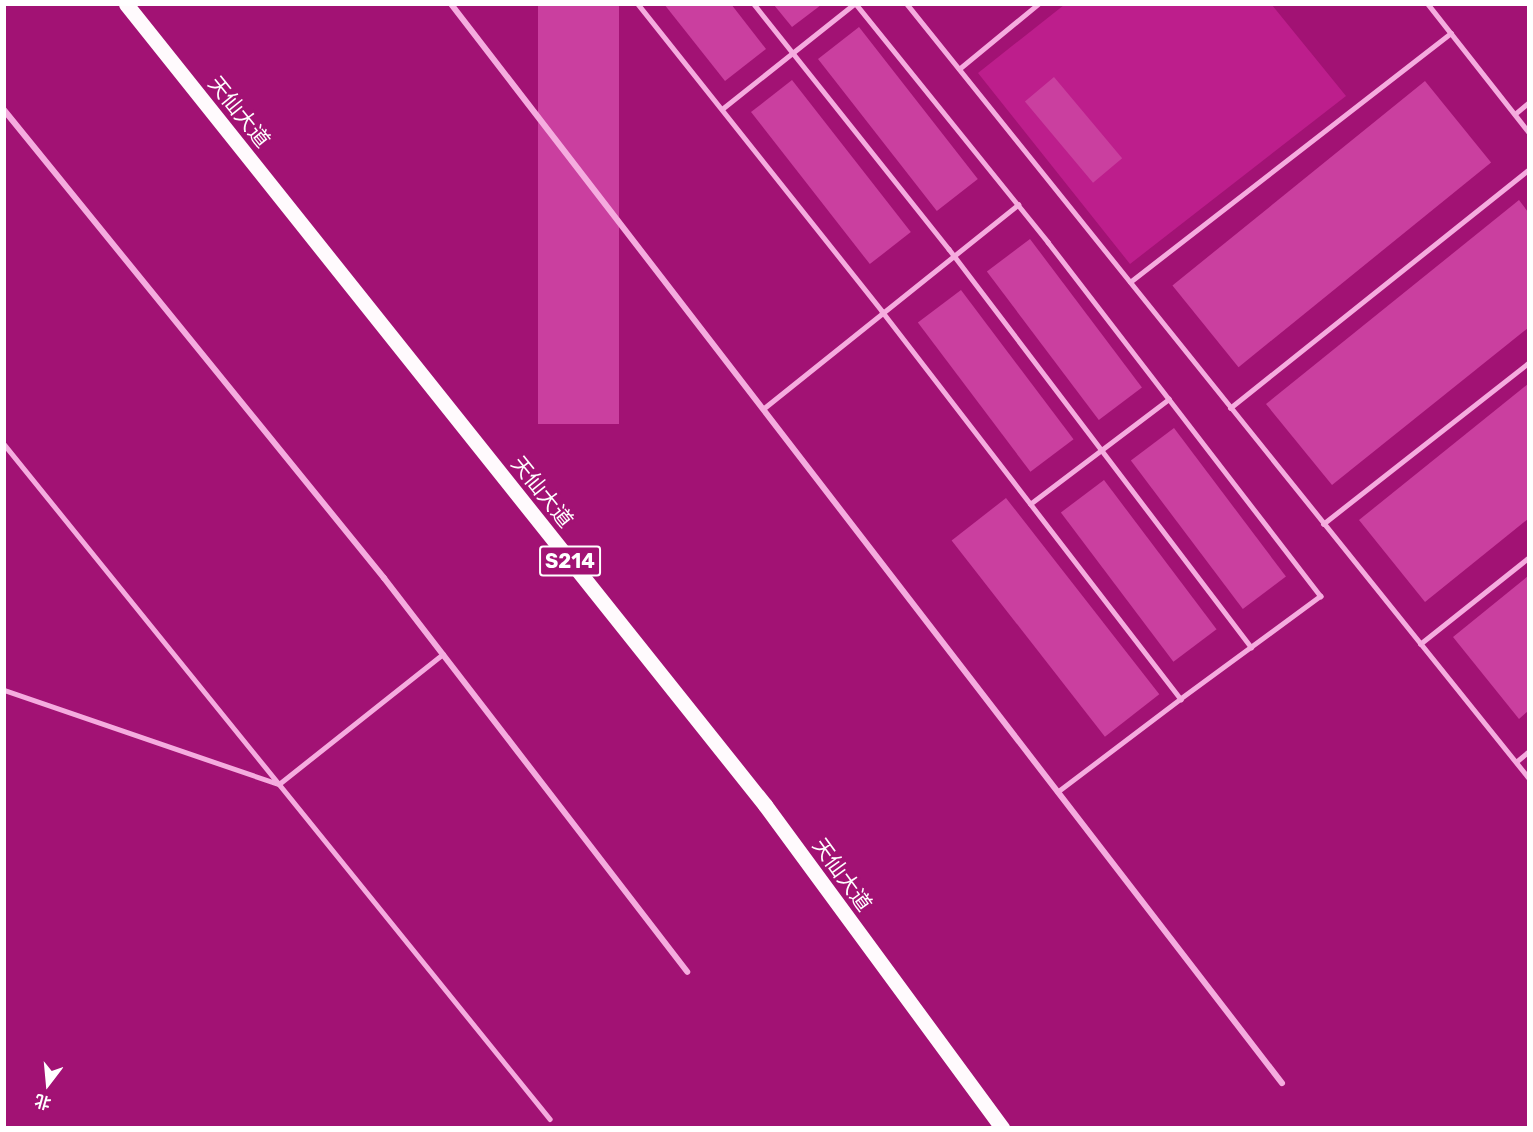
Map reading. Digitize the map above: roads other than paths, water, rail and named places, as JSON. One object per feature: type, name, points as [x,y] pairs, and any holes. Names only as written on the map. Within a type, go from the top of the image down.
[{"type":"main road","name":"天仙大道","points":[[126,4],[765,805],[1002,1128]]},
{"type":"street","points":[[451,4],[1282,1083]]},
{"type":"street","points":[[4,110],[444,654],[687,972]]},
{"type":"lane","points":[[638,4],[882,311],[1181,699]]},
{"type":"lane","points":[[754,4],[954,256],[1251,647]]},
{"type":"lane","points":[[722,109],[855,4],[1018,206],[1321,596],[1058,792]]},
{"type":"lane","points":[[907,4],[1528,777]]},
{"type":"lane","points":[[959,69],[1038,4]]},
{"type":"lane","points":[[1428,4],[1528,131]]},
{"type":"lane","points":[[1130,282],[1451,33]]},
{"type":"lane","points":[[1515,114],[1528,103]]},
{"type":"lane","points":[[1230,408],[1528,170]]},
{"type":"lane","points":[[764,409],[882,311],[1018,206]]},
{"type":"lane","points":[[1323,524],[1528,363]]},
{"type":"lane","points":[[1030,504],[1169,399]]},
{"type":"lane","points":[[4,444],[550,1119]]},
{"type":"lane","points":[[1420,644],[1528,558]]},
{"type":"lane","points":[[279,784],[444,654]]},
{"type":"lane","points":[[4,690],[279,784]]},
{"type":"lane","points":[[1516,762],[1528,752]]}]
